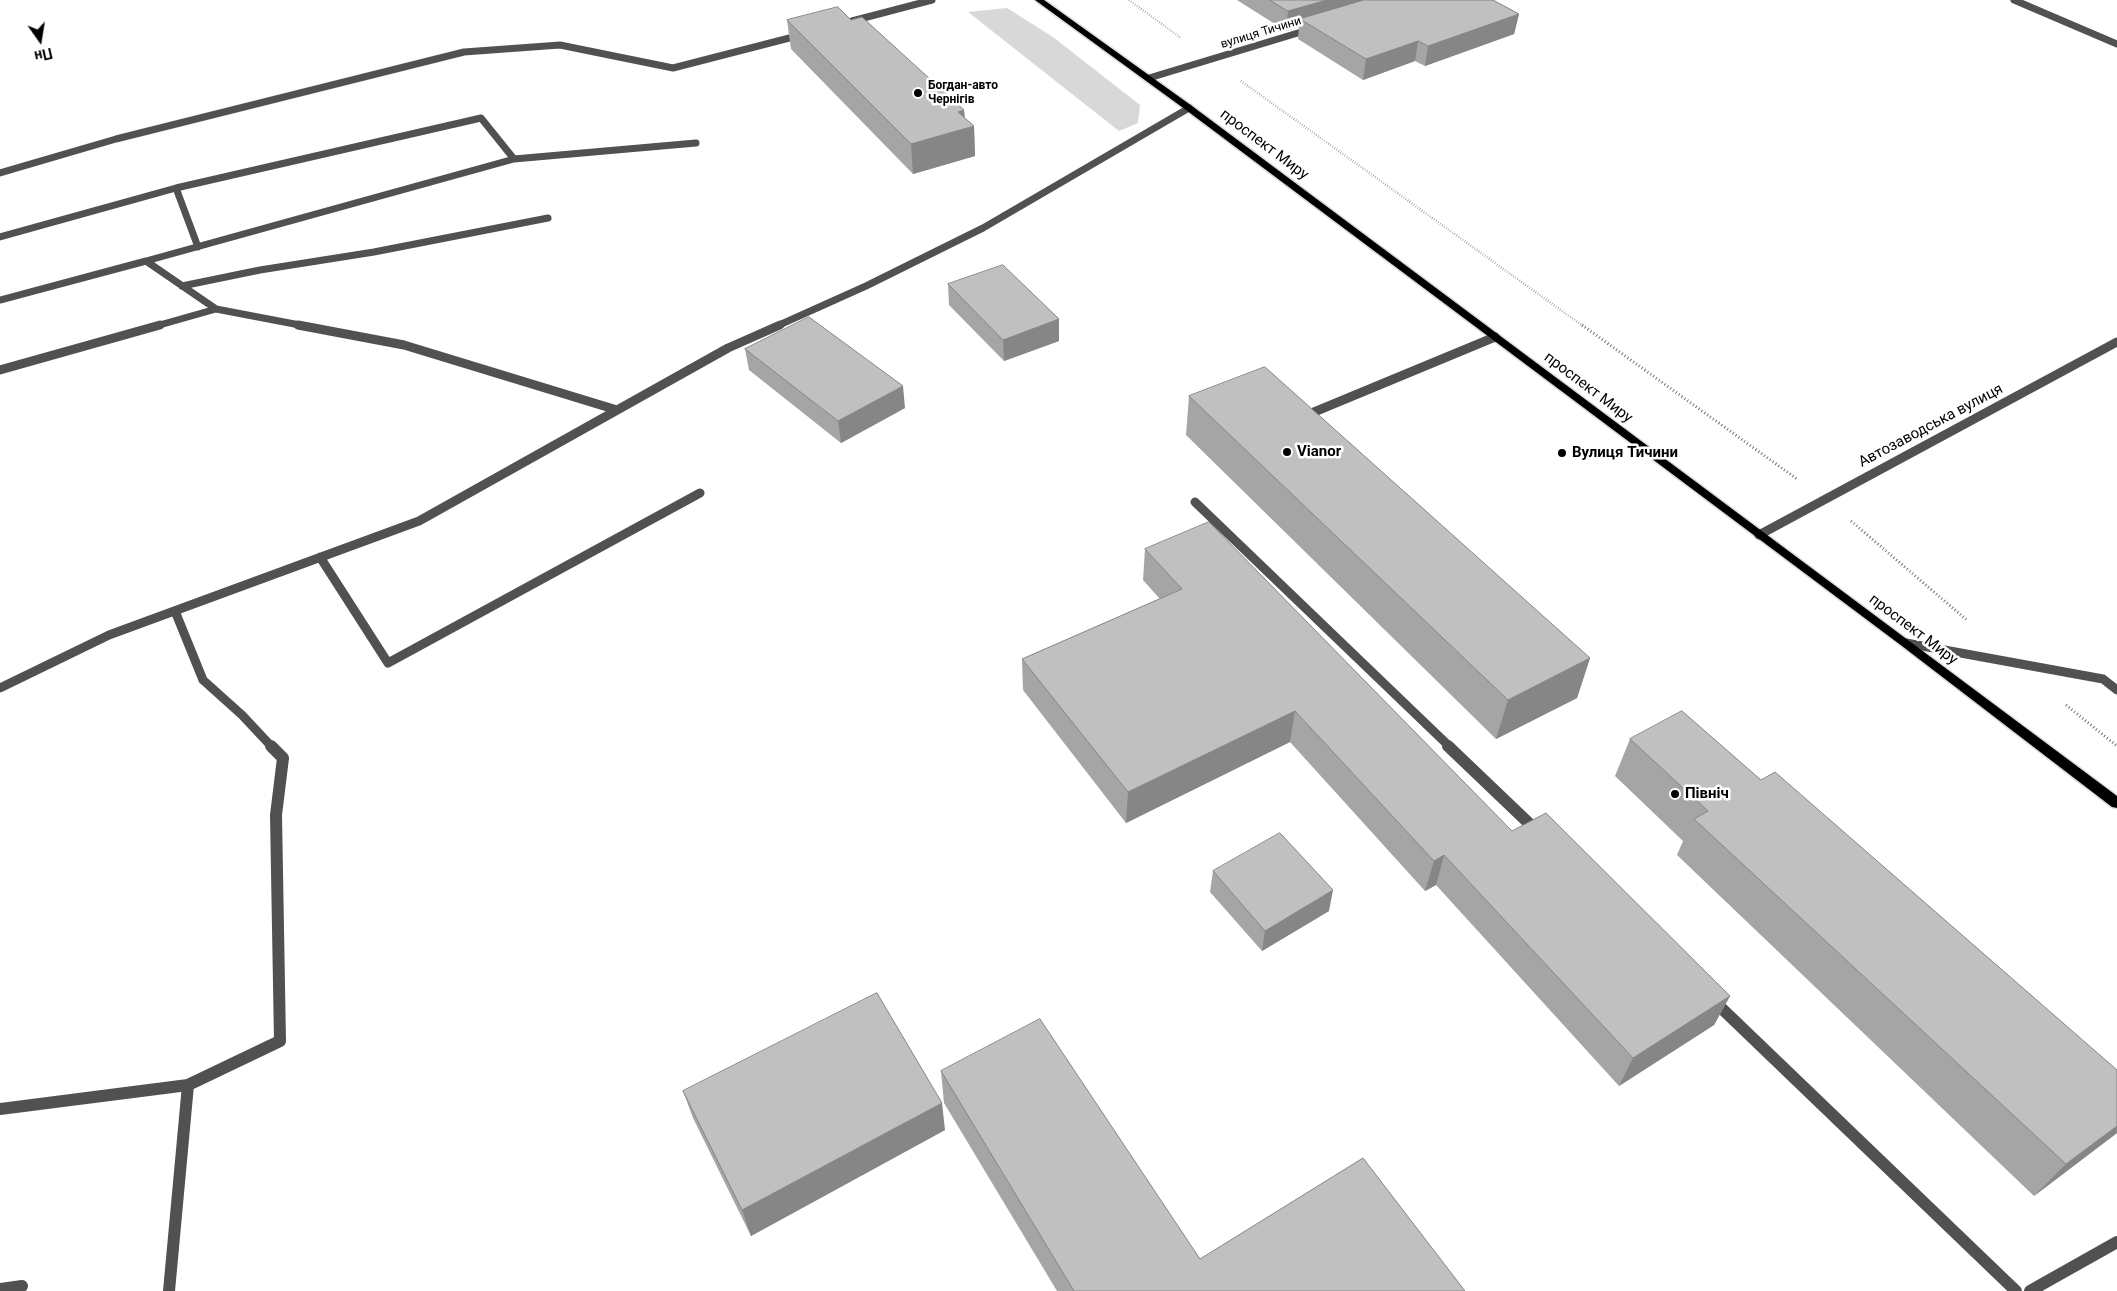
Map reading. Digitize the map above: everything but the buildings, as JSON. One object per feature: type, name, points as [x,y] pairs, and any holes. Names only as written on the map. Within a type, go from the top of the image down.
[{"type":"main road","name":"проспект Миру","points":[[1039,0],[1149,78],[1906,643],[2117,803]]},
{"type":"street","points":[[846,23],[932,0]]},
{"type":"street","points":[[2014,0],[2117,44]]},
{"type":"street","name":"вулиця Тичини","points":[[1149,78],[1314,28]]},
{"type":"street","points":[[0,173],[116,139],[464,52],[560,45],[673,68],[808,33]]},
{"type":"street","points":[[0,688],[109,635],[419,521],[728,348],[866,286],[983,228],[1189,108]]},
{"type":"street","points":[[0,237],[176,188],[481,118],[514,159]]},
{"type":"street","points":[[0,300],[514,159],[696,143]]},
{"type":"street","points":[[176,188],[198,247]]},
{"type":"street","points":[[182,286],[260,270],[374,252],[548,218]]},
{"type":"street","points":[[146,261],[216,309],[404,345],[616,410]]},
{"type":"street","points":[[0,370],[216,309]]},
{"type":"street","points":[[1292,421],[1495,337]]},
{"type":"street","name":"Автозаводська вулиця","points":[[1759,535],[2117,342]]},
{"type":"street","points":[[320,557],[388,663],[700,493]]},
{"type":"street","points":[[1196,502],[1548,841]]},
{"type":"street","points":[[0,1109],[188,1085],[280,1041],[276,815],[283,758],[242,715],[203,680],[175,611]]},
{"type":"street","points":[[1906,643],[2102,679],[2117,690]]},
{"type":"street","points":[[1706,994],[2016,1291]]},
{"type":"street","points":[[169,1291],[188,1085]]},
{"type":"street","points":[[2030,1291],[2117,1242]]},
{"type":"street","points":[[0,1289],[22,1286]]},
{"type":"path","points":[[1129,0],[1825,499]]},
{"type":"shaded area","points":[[1007,8],[1053,37],[1140,105],[1138,123],[1119,131],[968,12]]},
{"type":"place","name":"Богдан-авто Чернігів","points":[[918,93]]},
{"type":"place","name":"Vianor","points":[[1287,452]]},
{"type":"place","name":"Вулиця Тичини","points":[[1562,453]]},
{"type":"place","name":"Північ","points":[[1675,794]]}]
